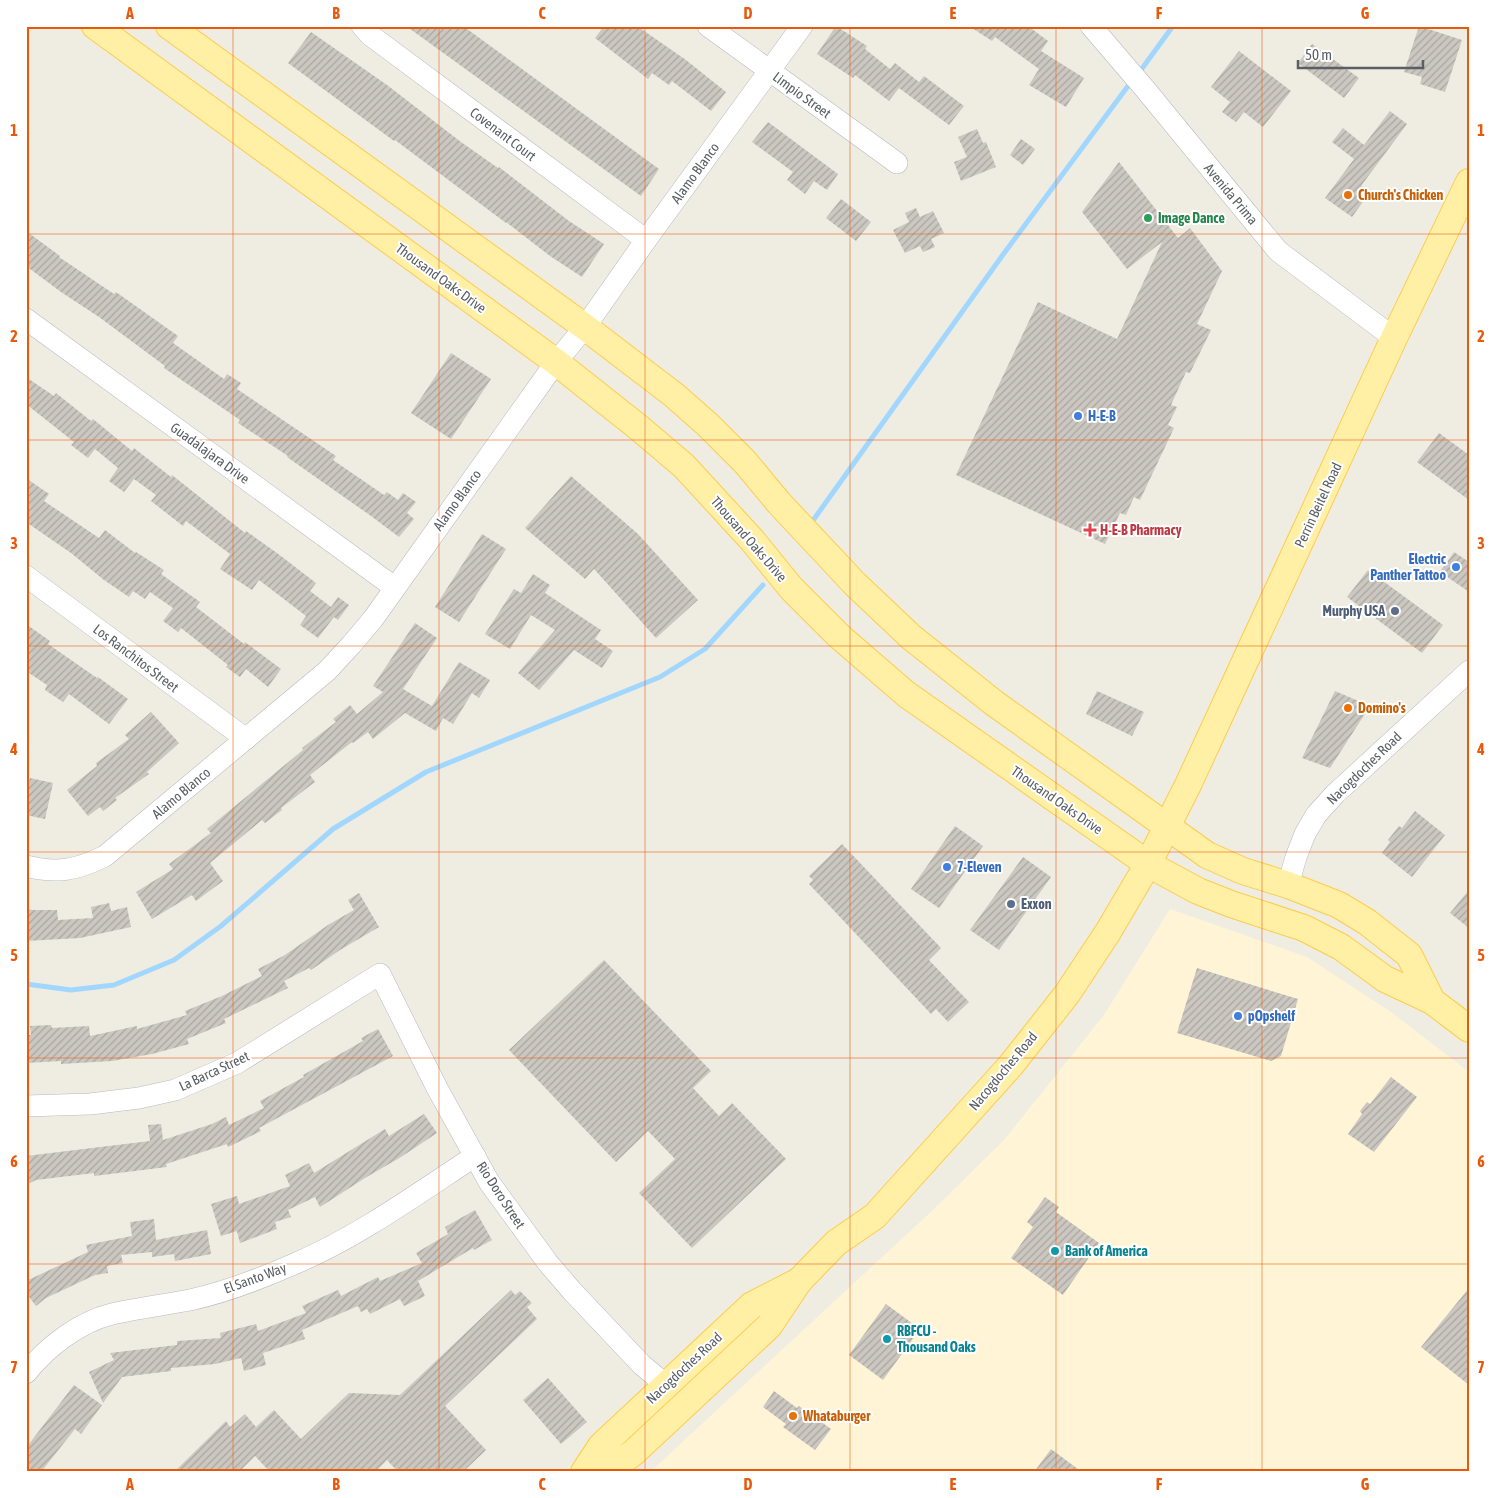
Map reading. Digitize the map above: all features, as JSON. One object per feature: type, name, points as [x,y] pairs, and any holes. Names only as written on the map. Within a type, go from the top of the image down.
[{"type":"main road","name":"Thousand Oaks Drive","points":[[95,26],[556,362],[638,427],[684,466],[752,540],[791,588],[843,639],[906,694],[1148,864],[1198,891],[1304,928],[1340,948],[1385,979],[1432,1001],[1469,1029]]},
{"type":"main road","name":"Thousand Oaks Drive","points":[[169,26],[584,327],[674,396],[708,425],[745,462],[855,584],[911,637],[994,703],[1207,855],[1243,871],[1288,884],[1340,905],[1367,922],[1409,955],[1432,1001]]},
{"type":"main road","name":"Perrin Beitel Road","points":[[1168,827],[1394,338],[1469,182]]},
{"type":"main road","name":"Nacogdoches Road","points":[[606,1472],[634,1453],[769,1326],[799,1281],[836,1242],[875,1216],[1010,1065],[1067,994],[1108,932],[1168,827]]},
{"type":"main road","name":"Nacogdoches Road","points":[[584,1472],[601,1446],[752,1305],[799,1281]]},
{"type":"street","name":"Covenant Court","points":[[362,26],[370,35],[646,240]]},
{"type":"street","name":"Limpio Street","points":[[708,26],[897,163]]},
{"type":"street","name":"Alamo Blanco","points":[[26,866],[42,870],[65,870],[84,866],[105,856],[327,671],[373,618],[556,362],[584,327],[802,26]]},
{"type":"street","name":"Avenida Prima","points":[[1091,26],[1278,251],[1394,338]]},
{"type":"street","name":"Guadalajara Drive","points":[[26,319],[394,588]]},
{"type":"street","name":"Los Ranchitos Street","points":[[26,576],[246,739]]},
{"type":"street","name":"Nacogdoches Road","points":[[1288,884],[1305,834],[1316,815],[1335,794],[1469,670]]},
{"type":"street","name":"La Barca Street","points":[[26,1106],[90,1104],[139,1098],[175,1090],[237,1063],[380,974]]},
{"type":"street","name":"Rio Doro Street","points":[[380,974],[437,1088],[489,1182],[548,1263],[572,1291],[642,1365],[666,1385]]},
{"type":"street","name":"El Santo Way","points":[[26,1373],[62,1339],[94,1321],[110,1315],[192,1299],[236,1287],[295,1264],[332,1246],[475,1156]]},
{"type":"shaded area","points":[[1170,909],[1307,957],[1391,1012],[1469,1072],[1469,1472],[650,1472],[933,1210],[1004,1140],[1104,1015]]},
{"type":"building","points":[[406,26],[463,26],[659,169],[641,196]]},
{"type":"building","points":[[604,26],[637,26],[686,60],[726,92],[711,111],[672,81],[669,85],[652,73],[648,79],[595,38]]},
{"type":"building","points":[[836,26],[867,46],[865,49],[890,69],[895,63],[919,82],[924,76],[964,106],[949,125],[899,88],[889,101],[855,75],[853,78],[817,54]]},
{"type":"building","points":[[969,26],[1028,26],[1048,41],[1041,51],[1084,78],[1066,107],[1029,85],[1039,69],[995,37],[992,41]]},
{"type":"building","points":[[1419,26],[1462,40],[1445,92],[1420,84],[1422,77],[1404,72]]},
{"type":"building","points":[[311,32],[387,85],[461,142],[499,167],[569,221],[604,244],[582,277],[550,256],[288,63]]},
{"type":"building","points":[[1312,44],[1359,78],[1344,98],[1298,63]]},
{"type":"building","points":[[1239,51],[1291,91],[1263,127],[1244,112],[1236,122],[1222,112],[1230,102],[1211,87]]},
{"type":"building","points":[[1390,111],[1407,124],[1361,186],[1370,192],[1352,217],[1325,198],[1354,159],[1332,142],[1343,128],[1364,145]]},
{"type":"building","points":[[768,122],[838,174],[827,190],[814,181],[805,194],[787,180],[793,172],[752,142]]},
{"type":"building","points":[[977,129],[983,143],[986,142],[996,167],[961,181],[954,162],[967,157],[958,137]]},
{"type":"building","points":[[1021,139],[1035,149],[1023,165],[1010,155]]},
{"type":"building","name":"H-E-B","points":[[1119,162],[1178,238],[1190,228],[1222,271],[1197,324],[1211,330],[1190,373],[1186,372],[1171,405],[1177,407],[1168,425],[1174,428],[1140,500],[1134,497],[1126,515],[1120,513],[1105,544],[956,475],[1038,302],[1117,339],[1162,242],[1127,269],[1082,212]]},
{"type":"building","points":[[841,199],[871,222],[856,241],[826,218]]},
{"type":"building","points":[[916,208],[920,217],[933,211],[944,233],[931,239],[935,247],[923,252],[920,246],[905,253],[893,230],[909,222],[905,213]]},
{"type":"building","points":[[26,231],[59,257],[114,294],[116,292],[178,336],[173,343],[224,379],[227,374],[241,383],[237,389],[336,456],[333,460],[384,495],[387,492],[398,500],[403,493],[416,502],[407,513],[414,519],[399,537],[288,456],[238,423],[240,420],[164,368],[165,366],[99,317],[61,292],[26,266]]},
{"type":"building","points":[[451,353],[491,379],[451,439],[411,413]]},
{"type":"building","points":[[26,377],[54,396],[56,393],[91,421],[93,419],[132,451],[134,448],[171,477],[172,475],[245,533],[246,531],[277,553],[316,583],[310,591],[331,607],[338,597],[349,605],[338,620],[334,617],[318,638],[300,625],[306,616],[259,580],[252,590],[220,569],[230,554],[186,521],[183,526],[151,501],[156,495],[134,479],[124,492],[109,481],[118,468],[95,449],[88,458],[71,445],[74,442],[26,404]]},
{"type":"building","points":[[1439,433],[1469,455],[1469,500],[1417,462]]},
{"type":"building","points":[[571,476],[638,534],[698,600],[656,638],[594,569],[585,579],[525,528]]},
{"type":"building","points":[[26,478],[49,494],[44,501],[99,538],[105,530],[135,553],[164,570],[161,574],[200,602],[196,607],[244,644],[245,642],[281,669],[268,687],[246,669],[240,677],[226,667],[228,665],[181,628],[178,632],[163,621],[173,608],[150,592],[145,599],[133,591],[129,597],[26,522]]},
{"type":"building","points":[[482,534],[506,549],[459,622],[435,607]]},
{"type":"building","name":"Electric Panther Tattoo","points":[[1454,552],[1469,562],[1469,592],[1440,572]]},
{"type":"building","name":"Murphy USA","points":[[1368,570],[1443,625],[1422,653],[1347,597]]},
{"type":"building","points":[[533,574],[550,585],[545,593],[601,630],[595,639],[613,651],[602,668],[574,650],[539,690],[518,673],[555,630],[531,615],[510,649],[485,634],[514,589],[521,593]]},
{"type":"building","points":[[415,623],[437,638],[403,689],[432,706],[459,662],[490,680],[479,698],[472,693],[453,724],[443,718],[436,731],[405,713],[373,739],[368,732],[352,742],[310,775],[315,782],[265,823],[262,820],[210,863],[223,881],[196,901],[192,895],[152,919],[136,892],[173,869],[169,864],[211,833],[207,829],[303,750],[302,748],[336,722],[333,719],[350,705],[357,714],[383,692],[373,686]]},
{"type":"building","points":[[26,624],[50,641],[48,644],[128,699],[109,724],[69,694],[63,702],[45,690],[47,685],[26,671]]},
{"type":"building","points":[[1097,691],[1144,712],[1132,736],[1086,714]]},
{"type":"building","points":[[1335,691],[1370,706],[1330,768],[1302,758]]},
{"type":"building","points":[[151,712],[179,743],[147,772],[149,774],[115,798],[117,800],[103,811],[100,807],[88,816],[67,790],[97,766],[96,763],[129,739],[125,735]]},
{"type":"building","points":[[30,778],[53,783],[45,819],[26,815],[26,795]]},
{"type":"building","points":[[1415,811],[1445,835],[1412,877],[1382,853],[1390,842],[1388,840],[1399,826],[1402,828]]},
{"type":"building","name":"7-Eleven","points":[[955,826],[983,846],[939,908],[911,889]]},
{"type":"building","points":[[842,844],[941,948],[929,960],[969,1002],[948,1022],[936,1009],[931,1014],[809,884],[813,880],[809,876]]},
{"type":"building","name":"Exxon","points":[[1023,857],[1051,877],[999,950],[970,930]]},
{"type":"building","points":[[1469,890],[1469,928],[1450,913]]},
{"type":"building","points":[[359,893],[379,927],[311,970],[309,968],[284,981],[288,988],[224,1019],[226,1023],[187,1039],[189,1044],[152,1054],[112,1061],[61,1064],[61,1061],[26,1063],[26,1035],[31,1035],[30,1026],[51,1025],[52,1028],[89,1026],[90,1036],[137,1026],[137,1029],[187,1015],[185,1011],[222,996],[262,976],[258,969],[285,955],[328,925],[354,910],[348,900]]},
{"type":"building","points":[[109,903],[111,911],[127,907],[131,927],[80,938],[26,941],[26,909],[57,910],[58,920],[93,918],[91,907]]},
{"type":"building","points":[[604,960],[711,1071],[693,1088],[719,1116],[732,1103],[786,1159],[692,1248],[639,1193],[675,1159],[648,1131],[616,1162],[509,1050]]},
{"type":"building","name":"pOpshelf","points":[[1197,968],[1298,999],[1281,1056],[1271,1061],[1177,1033]]},
{"type":"building","points":[[378,1029],[393,1056],[259,1128],[261,1131],[228,1147],[227,1144],[166,1164],[167,1167],[94,1176],[94,1173],[36,1180],[26,1185],[26,1156],[150,1141],[148,1125],[161,1124],[163,1140],[212,1124],[226,1117],[229,1125],[264,1108],[260,1101],[363,1041],[361,1038]]},
{"type":"building","points":[[1391,1077],[1417,1097],[1374,1152],[1348,1134],[1362,1114],[1360,1111],[1367,1102],[1370,1104]]},
{"type":"building","points":[[424,1114],[437,1133],[320,1207],[315,1197],[288,1210],[291,1217],[275,1222],[277,1229],[240,1243],[237,1231],[221,1236],[211,1204],[237,1196],[239,1204],[290,1186],[285,1175],[309,1163],[314,1173],[385,1129],[389,1136]]},
{"type":"building","name":"Bank of America","points":[[1045,1197],[1059,1207],[1056,1212],[1099,1243],[1063,1295],[1011,1258],[1033,1227],[1027,1222]]},
{"type":"building","points":[[475,1210],[492,1240],[474,1250],[473,1248],[418,1281],[425,1296],[404,1306],[400,1299],[370,1314],[367,1309],[361,1312],[358,1306],[302,1330],[305,1339],[263,1353],[266,1365],[244,1371],[241,1358],[215,1364],[171,1368],[171,1371],[122,1377],[103,1403],[89,1372],[114,1360],[110,1353],[177,1345],[177,1341],[221,1338],[220,1333],[256,1324],[258,1331],[306,1313],[302,1306],[338,1290],[341,1296],[378,1277],[380,1281],[422,1263],[416,1253],[448,1234],[445,1227]]},
{"type":"building","points":[[154,1219],[156,1240],[207,1230],[211,1254],[175,1261],[174,1254],[152,1257],[152,1252],[121,1255],[123,1263],[107,1266],[108,1273],[95,1275],[46,1298],[36,1306],[26,1293],[26,1281],[88,1252],[86,1245],[132,1236],[130,1222]]},
{"type":"building","points":[[1469,1288],[1469,1385],[1421,1347]]},
{"type":"building","points":[[511,1290],[515,1295],[520,1291],[532,1303],[527,1307],[537,1319],[445,1406],[486,1450],[463,1472],[398,1472],[387,1460],[375,1472],[270,1472],[255,1456],[239,1472],[174,1472],[226,1421],[230,1427],[245,1414],[256,1427],[274,1410],[301,1439],[349,1393],[400,1395]]},
{"type":"building","name":"RBFCU - Thousand Oaks","points":[[886,1304],[920,1329],[883,1380],[849,1355]]},
{"type":"building","points":[[548,1378],[587,1422],[561,1444],[523,1400]]},
{"type":"building","points":[[74,1385],[102,1405],[81,1434],[75,1429],[41,1472],[26,1472],[26,1448]]},
{"type":"building","name":"Whataburger","points":[[774,1391],[831,1429],[815,1450],[783,1427],[786,1424],[763,1407]]},
{"type":"building","points":[[1051,1449],[1082,1472],[1034,1472]]},
{"type":"waterway","points":[[1138,74],[1173,26]]},
{"type":"waterway","points":[[814,519],[1002,256],[1131,82]]},
{"type":"waterway","points":[[26,984],[71,990],[114,985],[174,960],[221,926],[333,829],[426,772],[660,677],[705,649],[763,585]]},
{"type":"place","name":"Church's Chicken","points":[[1348,195]]},
{"type":"place","name":"Image Dance","points":[[1148,218]]},
{"type":"place","name":"H-E-B","points":[[1078,416]]},
{"type":"place","name":"H-E-B Pharmacy","points":[[1090,530]]},
{"type":"place","name":"Electric Panther Tattoo","points":[[1456,567]]},
{"type":"place","name":"Murphy USA","points":[[1395,611]]},
{"type":"place","name":"Domino's","points":[[1348,708]]},
{"type":"place","name":"7-Eleven","points":[[947,867]]},
{"type":"place","name":"Exxon","points":[[1011,904]]},
{"type":"place","name":"pOpshelf","points":[[1238,1016]]},
{"type":"place","name":"Bank of America","points":[[1055,1251]]},
{"type":"place","name":"RBFCU - Thousand Oaks","points":[[887,1339]]},
{"type":"place","name":"Whataburger","points":[[793,1416]]}]
